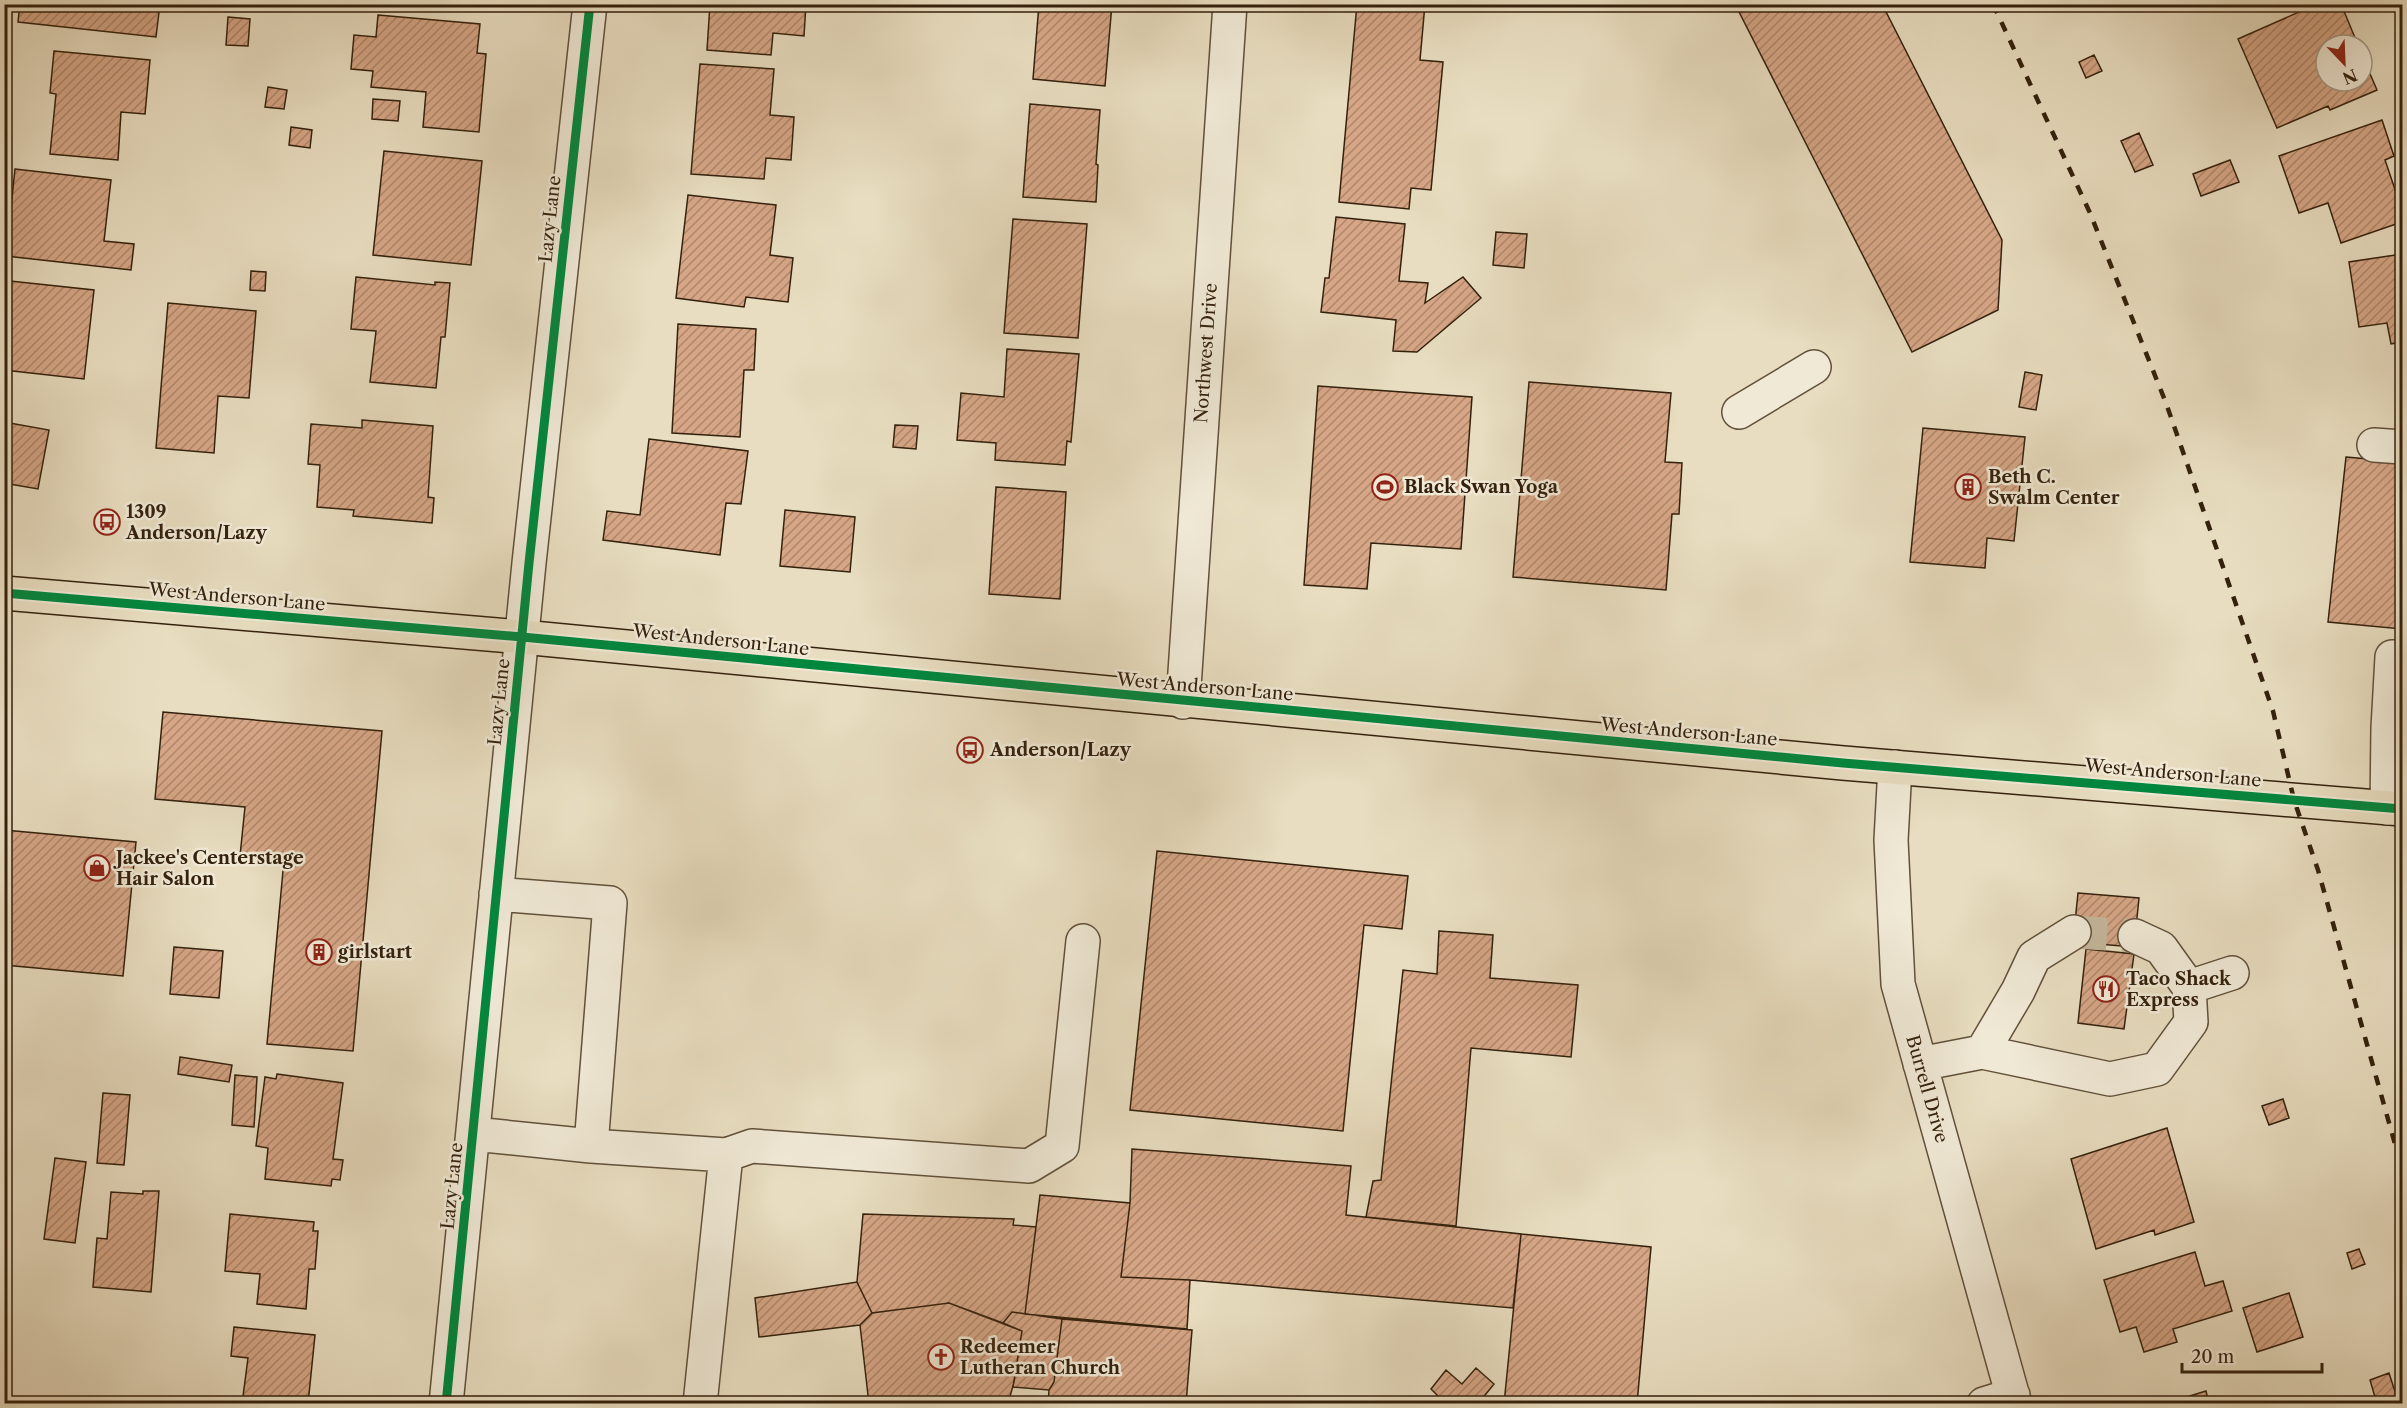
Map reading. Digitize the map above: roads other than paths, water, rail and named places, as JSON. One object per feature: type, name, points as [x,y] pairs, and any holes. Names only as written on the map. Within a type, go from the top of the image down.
[{"type":"main road","name":"West Anderson Lane","points":[[4,593],[522,637],[1183,702],[1895,767],[2395,809]]},
{"type":"street","name":"Lazy Lane","points":[[446,1404],[522,637],[590,4]]},
{"type":"street","name":"Northwest Drive","points":[[1183,702],[1230,4]]},
{"type":"street","points":[[1739,412],[1814,367]]},
{"type":"street","points":[[2395,809],[2388,728],[2392,657],[2403,658]]},
{"type":"street","name":"Burrell Drive","points":[[1895,767],[1891,840],[1898,984],[2004,1401]]},
{"type":"street","points":[[496,894],[610,903],[591,1146]]},
{"type":"street","points":[[1982,1052],[2018,991],[2034,957],[2074,932]]},
{"type":"street","points":[[1920,1064],[1982,1052],[2110,1079],[2157,1069],[2191,1022],[2189,987],[2161,948],[2135,936]]},
{"type":"street","points":[[474,1134],[591,1146],[726,1155],[752,1146],[1029,1166],[1062,1146],[1083,941]]},
{"type":"street","points":[[2189,987],[2232,973]]},
{"type":"street","points":[[700,1404],[726,1155]]},
{"type":"tunnel","points":[[2074,932],[2135,936]]},
{"type":"railway","points":[[1993,4],[2090,213],[2166,403],[2273,711],[2294,800],[2318,870],[2402,1169]]},
{"type":"place","name":"Black Swan Yoga","points":[[1385,487]]},
{"type":"place","name":"Beth C. Swalm Center","points":[[1968,487]]},
{"type":"place","name":"1309 Anderson/Lazy","points":[[107,522]]},
{"type":"place","name":"Anderson/Lazy","points":[[970,750]]},
{"type":"place","name":"Jackee's Centerstage Hair Salon","points":[[97,868]]},
{"type":"place","name":"girlstart","points":[[319,952]]},
{"type":"place","name":"Taco Shack Express","points":[[2106,989]]},
{"type":"place","name":"Redeemer Lutheran Church","points":[[941,1357]]}]
